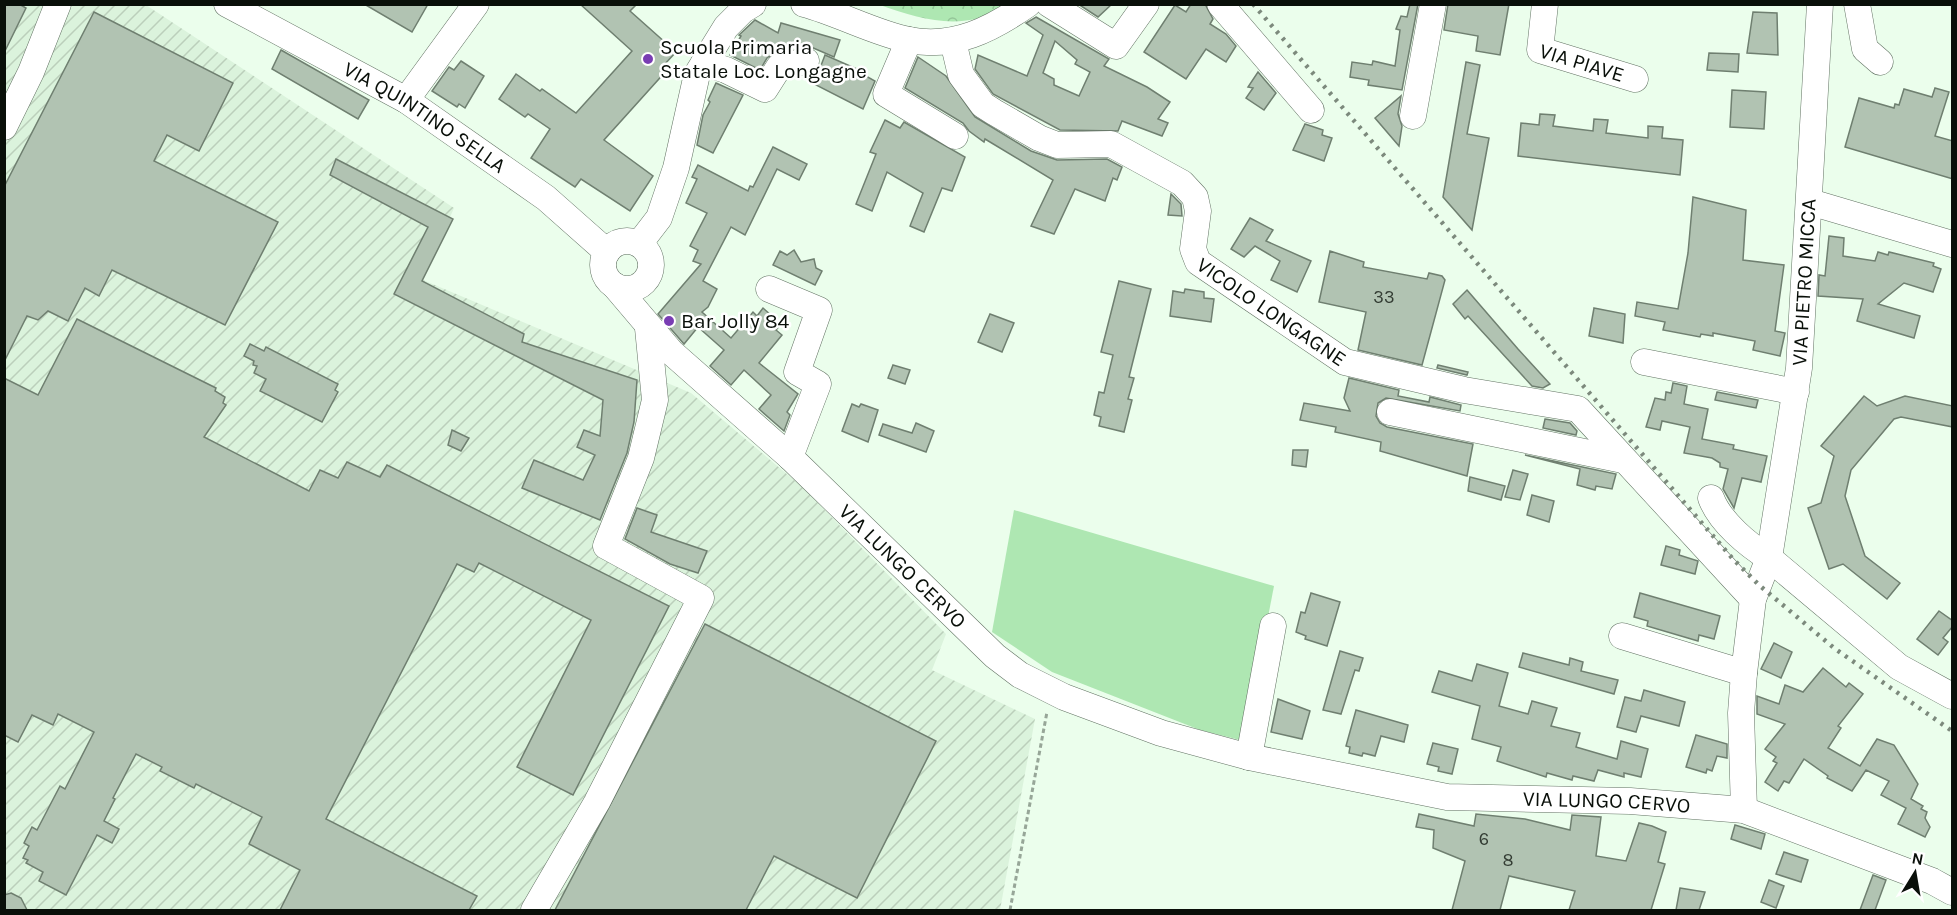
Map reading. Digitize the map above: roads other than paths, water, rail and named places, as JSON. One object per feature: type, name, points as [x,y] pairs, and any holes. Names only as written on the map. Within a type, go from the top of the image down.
[{"type":"street","points":[[4,127],[32,72],[58,4]]},
{"type":"street","name":"VIA QUINTINO SELLA","points":[[227,4],[406,100],[546,198],[607,252]]},
{"type":"street","points":[[406,100],[476,4]]},
{"type":"street","points":[[639,244],[659,218],[676,168],[697,74],[726,27],[742,10],[753,4]]},
{"type":"street","points":[[804,4],[909,40],[953,41],[984,32],[1028,4]]},
{"type":"street","points":[[1049,4],[1116,46],[1146,4]]},
{"type":"street","points":[[1220,4],[1311,110]]},
{"type":"street","points":[[1413,116],[1433,4]]},
{"type":"street","name":"VIA PIAVE","points":[[1545,4],[1540,50],[1635,79]]},
{"type":"street","name":"VIA PIETRO MICCA","points":[[1744,810],[1741,713],[1744,673],[1753,598],[1769,558],[1796,392],[1810,202],[1820,4]]},
{"type":"street","points":[[1857,4],[1865,49],[1880,62]]},
{"type":"street","points":[[909,40],[886,94],[955,136]]},
{"type":"street","name":"VICOLO LONGAGNE","points":[[953,41],[961,75],[983,105],[994,112],[1039,138],[1057,145],[1111,144],[1182,183],[1195,197],[1198,211],[1193,249],[1198,262],[1345,362],[1464,390],[1578,410],[1753,598]]},
{"type":"street","points":[[704,63],[726,70],[765,89],[779,67],[806,61]]},
{"type":"street","points":[[1810,202],[1953,244]]},
{"type":"street","points":[[534,910],[597,802],[701,598],[606,546],[640,458],[655,400],[641,319],[646,279],[650,272],[649,256],[639,244],[625,241],[611,246],[603,267],[609,281],[621,288],[635,287],[646,279]]},
{"type":"street","name":"VIA LUNGO CERVO","points":[[615,286],[671,352],[790,457],[995,656],[1020,675],[1051,692],[1161,733],[1249,757],[1447,797],[1630,801],[1744,810],[1946,884]]},
{"type":"street","points":[[769,289],[819,310],[797,372],[818,384],[790,457]]},
{"type":"street","points":[[1644,363],[1796,392]]},
{"type":"street","points":[[1390,412],[1623,460]]},
{"type":"street","points":[[1711,498],[1714,507],[1750,547],[1769,558],[1899,668],[1953,696]]},
{"type":"street","points":[[1249,757],[1273,626]]},
{"type":"street","points":[[1622,636],[1744,673]]},
{"type":"railway","points":[[1253,4],[1733,559],[1759,585],[1834,648],[1952,731]]},
{"type":"place","name":"Scuola Primaria Statale Loc. Longagne","points":[[648,59]]},
{"type":"place","name":"Bar Jolly 84","points":[[669,321]]}]
